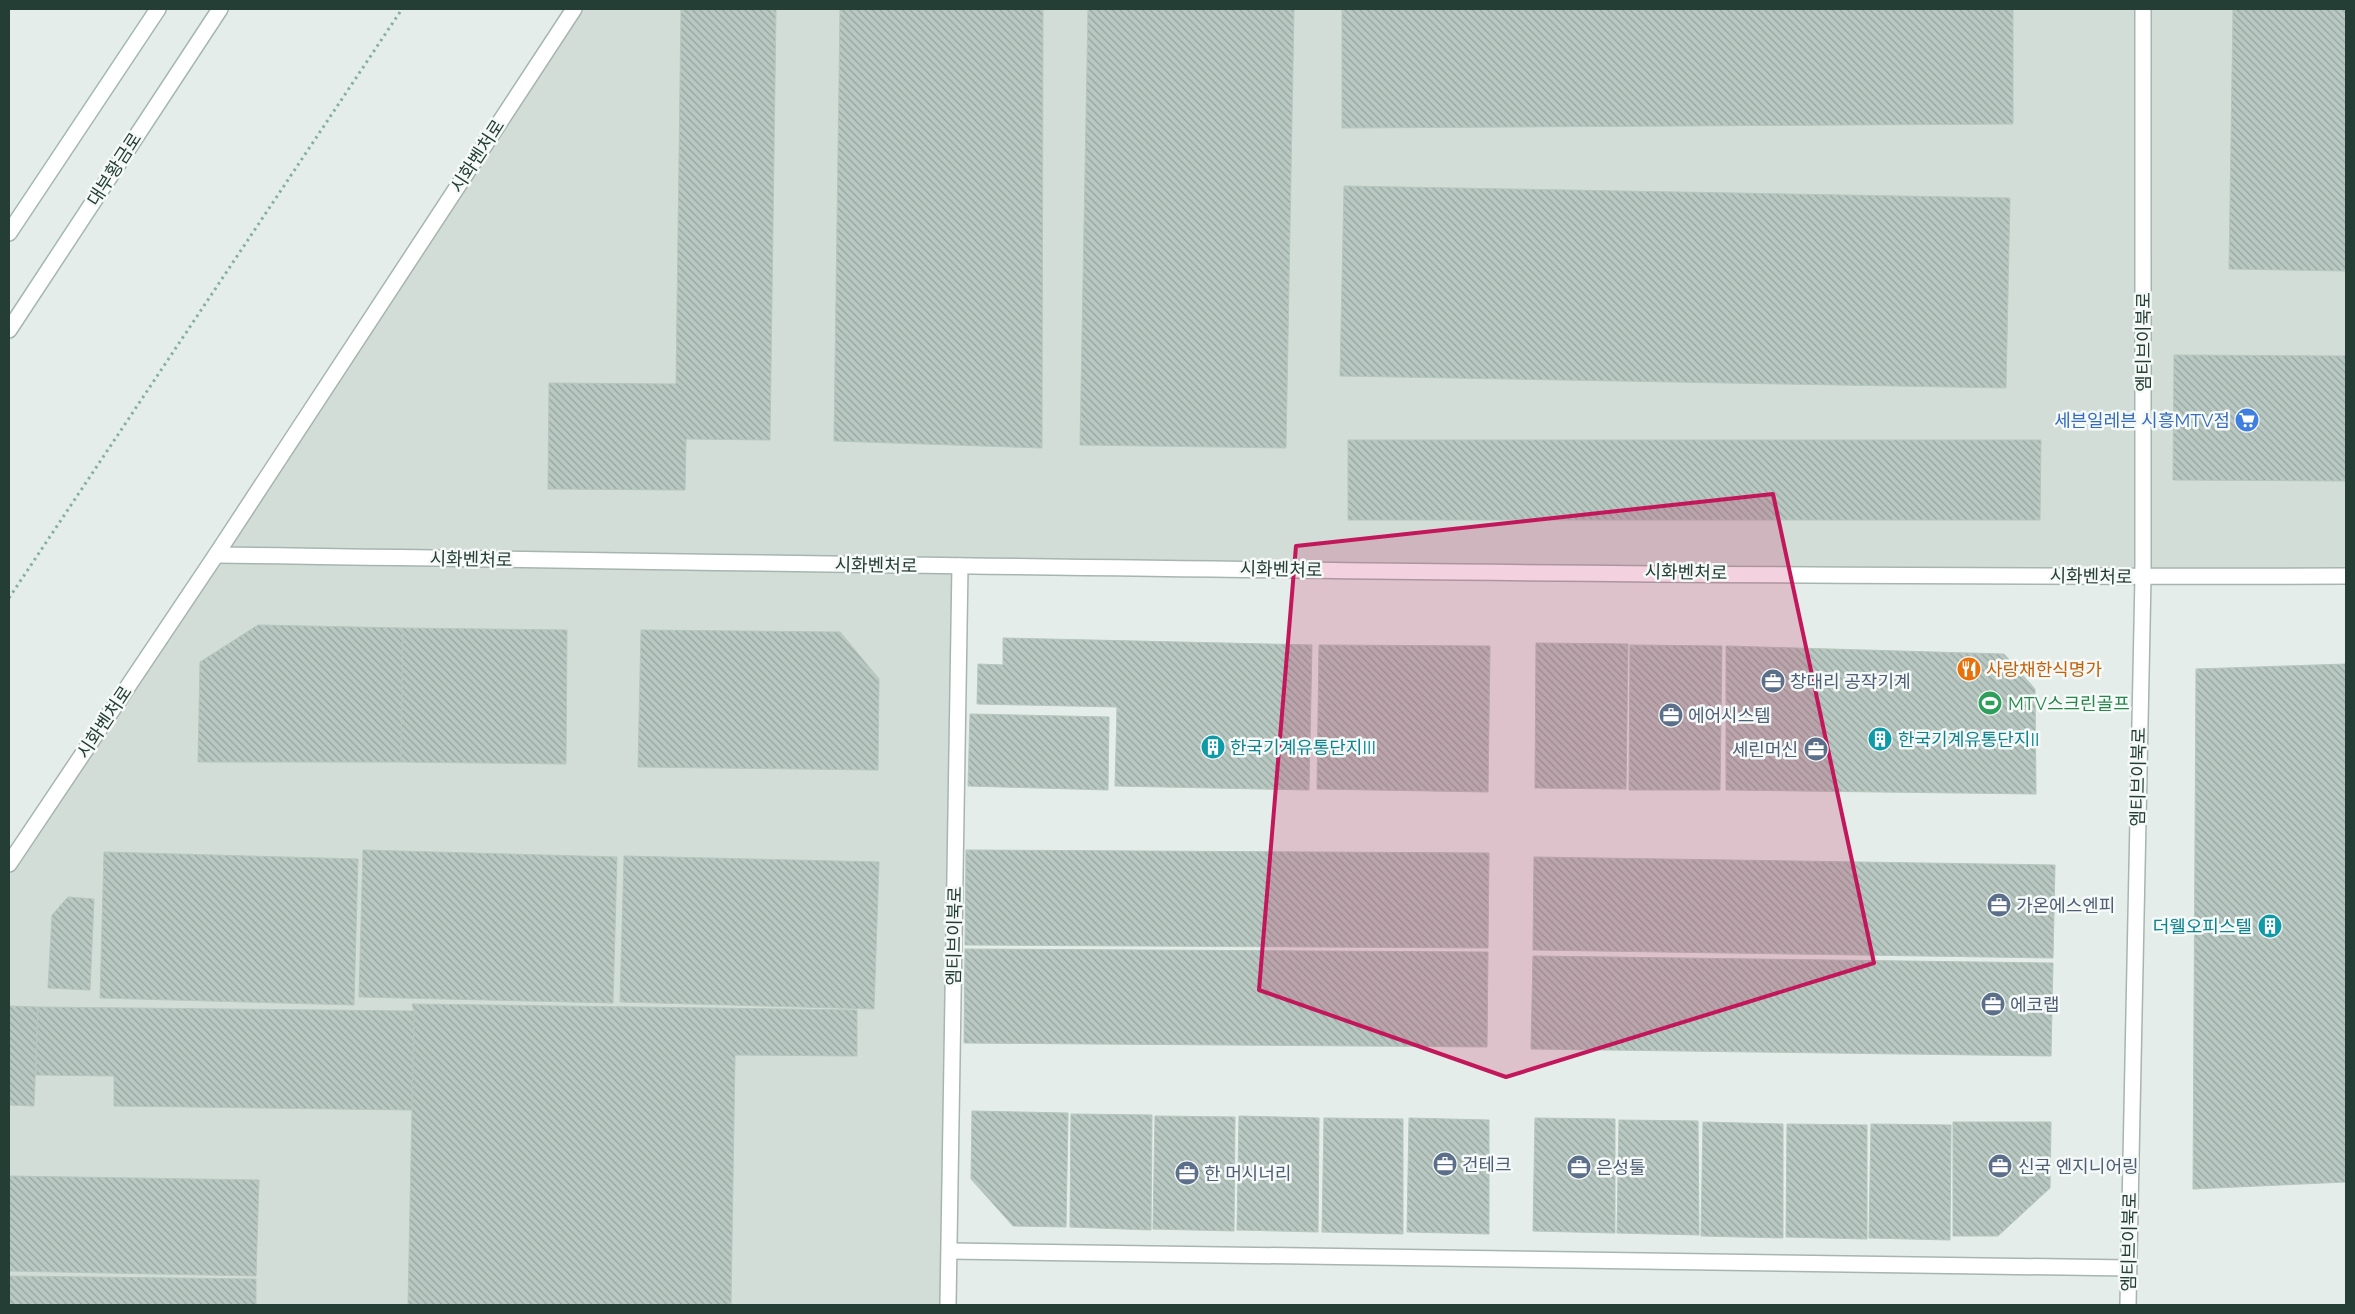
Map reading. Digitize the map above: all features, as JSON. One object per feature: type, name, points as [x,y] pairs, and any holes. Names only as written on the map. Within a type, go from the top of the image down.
[{"type":"street","points":[[9,233],[158,9]]},
{"type":"street","name":"대부황금로","points":[[9,330],[220,9]]},
{"type":"street","name":"시화벤처로","points":[[9,864],[216,555],[574,9]]},
{"type":"street","name":"엠티브이북로","points":[[2128,1305],[2142,577],[2143,9]]},
{"type":"street","name":"시화벤처로","points":[[216,555],[960,566],[2142,577],[2346,576]]},
{"type":"street","name":"엠티브이북로","points":[[948,1305],[960,566]]},
{"type":"street","points":[[950,1251],[2128,1268]]},
{"type":"path","points":[[9,598],[402,9]]},
{"type":"highlighted area","points":[[1773,494],[1874,963],[1506,1077],[1259,990],[1296,546]]},
{"type":"shaded area","points":[[574,9],[2346,9],[2346,574],[960,566],[946,1305],[9,1305],[9,864]]},
{"type":"building","points":[[681,9],[776,9],[770,440],[686,439],[685,490],[548,489],[549,383],[676,384]]},
{"type":"building","points":[[840,9],[1043,9],[1042,448],[834,441]]},
{"type":"building","points":[[1088,9],[1294,9],[1286,448],[1080,445]]},
{"type":"building","points":[[1342,9],[2013,9],[2013,124],[1342,128]]},
{"type":"building","points":[[2233,9],[2346,9],[2346,271],[2229,269]]},
{"type":"building","points":[[1344,186],[2010,198],[2006,388],[1340,376]]},
{"type":"building","points":[[2174,355],[2346,356],[2346,481],[2173,480]]},
{"type":"building","points":[[1348,440],[2041,440],[2040,520],[1348,520]]},
{"type":"building","points":[[258,625],[403,628],[401,762],[198,762],[200,662]]},
{"type":"building","points":[[403,628],[567,630],[566,764],[401,762]]},
{"type":"building","points":[[641,630],[840,632],[879,679],[878,770],[638,767]]},
{"type":"building","name":"한국기계유통단지III","points":[[1003,638],[1312,645],[1309,790],[1115,786],[1117,707],[977,704],[978,664],[1003,665]]},
{"type":"building","points":[[1536,643],[1628,644],[1626,789],[1535,788]]},
{"type":"building","points":[[1319,645],[1490,646],[1488,792],[1317,789]]},
{"type":"building","points":[[1630,645],[1722,646],[1720,790],[1629,790]]},
{"type":"building","name":"한국기계유통단지II","points":[[1726,646],[2004,654],[2035,689],[2036,794],[1726,790]]},
{"type":"building","name":"더웰오피스텔","points":[[2346,664],[2346,1182],[2193,1189],[2196,669]]},
{"type":"building","points":[[970,714],[1109,717],[1108,790],[968,786]]},
{"type":"building","points":[[363,850],[617,857],[613,1003],[359,997]]},
{"type":"building","points":[[966,850],[1489,853],[1488,948],[965,945]]},
{"type":"building","points":[[104,852],[358,859],[354,1005],[100,998]]},
{"type":"building","points":[[624,856],[879,862],[874,1009],[620,1002]]},
{"type":"building","points":[[1534,857],[2055,865],[2053,958],[1533,950]]},
{"type":"building","points":[[68,897],[94,899],[90,990],[48,988],[52,915]]},
{"type":"building","points":[[965,949],[1488,952],[1487,1047],[964,1043]]},
{"type":"building","points":[[1533,956],[2053,963],[2051,1056],[1531,1049]]},
{"type":"building","points":[[412,1004],[857,1010],[857,1056],[735,1055],[731,1305],[408,1305],[414,1011]]},
{"type":"building","points":[[9,1006],[38,1007],[34,1106],[9,1105]]},
{"type":"building","points":[[38,1007],[414,1011],[412,1110],[114,1106],[114,1076],[36,1075]]},
{"type":"building","points":[[972,1111],[1068,1113],[1066,1227],[1013,1226],[971,1179]]},
{"type":"building","points":[[1071,1114],[1152,1115],[1151,1230],[1070,1227]]},
{"type":"building","points":[[1155,1116],[1235,1117],[1234,1231],[1153,1229]]},
{"type":"building","points":[[1239,1116],[1319,1118],[1318,1232],[1237,1230]]},
{"type":"building","points":[[1324,1118],[1403,1119],[1403,1234],[1322,1232]]},
{"type":"building","points":[[1409,1118],[1489,1120],[1489,1234],[1407,1232]]},
{"type":"building","points":[[1535,1118],[1615,1119],[1615,1233],[1533,1231]]},
{"type":"building","points":[[1619,1120],[1698,1121],[1699,1235],[1617,1233]]},
{"type":"building","points":[[1703,1122],[1783,1124],[1783,1238],[1701,1236]]},
{"type":"building","points":[[1953,1122],[2051,1122],[2050,1188],[1998,1236],[1953,1236]]},
{"type":"building","points":[[1787,1124],[1867,1125],[1867,1239],[1786,1237]]},
{"type":"building","points":[[1871,1124],[1951,1125],[1950,1240],[1869,1238]]},
{"type":"building","points":[[9,1176],[259,1180],[256,1276],[9,1271]]},
{"type":"building","points":[[9,1276],[256,1279],[256,1305],[9,1305]]},
{"type":"place","name":"세븐일레븐 시흥MTV점","points":[[2247,420]]},
{"type":"place","name":"사랑채한식명가","points":[[1969,669]]},
{"type":"place","name":"창대리 공작기계","points":[[1773,681]]},
{"type":"place","name":"MTV스크린골프","points":[[1990,703]]},
{"type":"place","name":"에어시스템","points":[[1671,715]]},
{"type":"place","name":"한국기계유통단지II","points":[[1880,739]]},
{"type":"place","name":"한국기계유통단지III","points":[[1213,747]]},
{"type":"place","name":"세린머신","points":[[1816,749]]},
{"type":"place","name":"가온에스엔피","points":[[1999,905]]},
{"type":"place","name":"더웰오피스텔","points":[[2270,926]]},
{"type":"place","name":"에코랩","points":[[1993,1004]]},
{"type":"place","name":"건테크","points":[[1445,1164]]},
{"type":"place","name":"신국 엔지니어링","points":[[2000,1166]]},
{"type":"place","name":"은성툴","points":[[1579,1167]]},
{"type":"place","name":"한 머시너리","points":[[1187,1173]]}]
